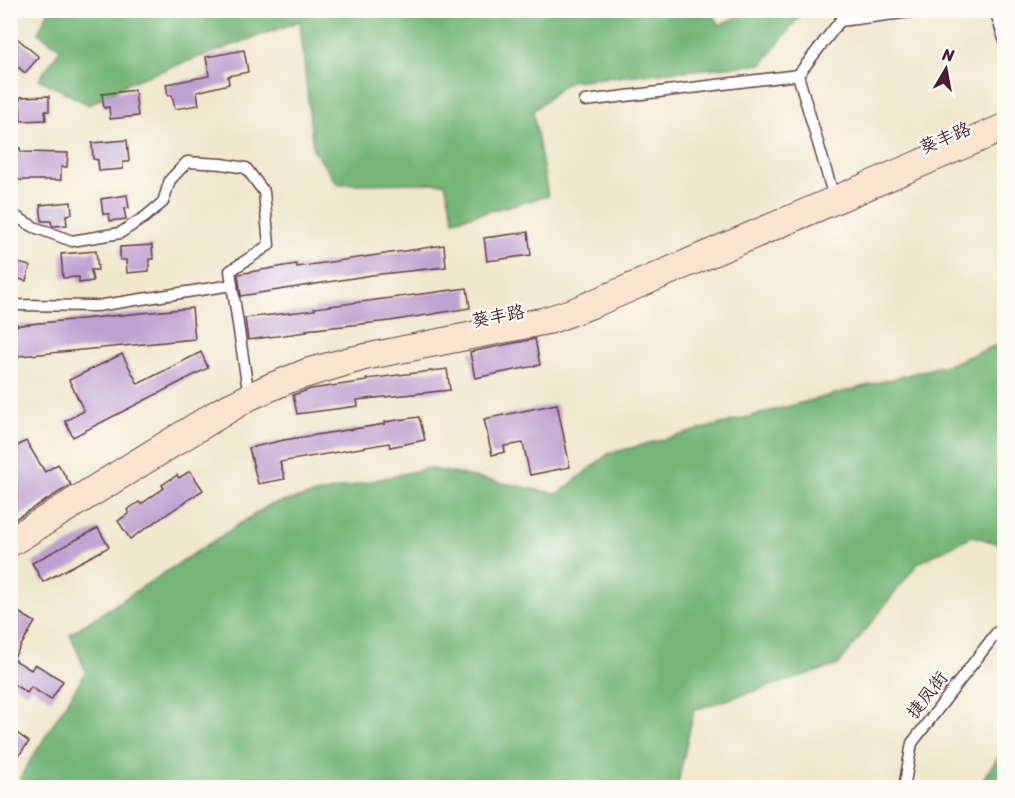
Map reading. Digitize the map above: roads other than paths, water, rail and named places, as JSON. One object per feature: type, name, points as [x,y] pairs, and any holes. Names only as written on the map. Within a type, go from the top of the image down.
[{"type":"main road","name":"葵丰路","points":[[10,550],[249,397],[267,382],[307,366],[341,357],[543,315],[572,306],[1005,121]]},
{"type":"main road","name":"葵丰路","points":[[10,534],[218,406],[363,363],[551,326],[594,310],[1005,134]]},
{"type":"street","points":[[585,101],[798,75],[840,21],[926,10]]},
{"type":"street","points":[[995,10],[1005,39]]},
{"type":"street","points":[[798,75],[833,194]]},
{"type":"street","points":[[10,213],[34,227],[72,241],[120,233],[145,217],[163,201],[170,180],[187,162],[246,168],[264,192],[269,245],[230,271],[249,397]]},
{"type":"street","points":[[10,303],[97,306],[231,285]]},
{"type":"street","name":"捷凤街","points":[[904,788],[912,742],[997,632]]}]
